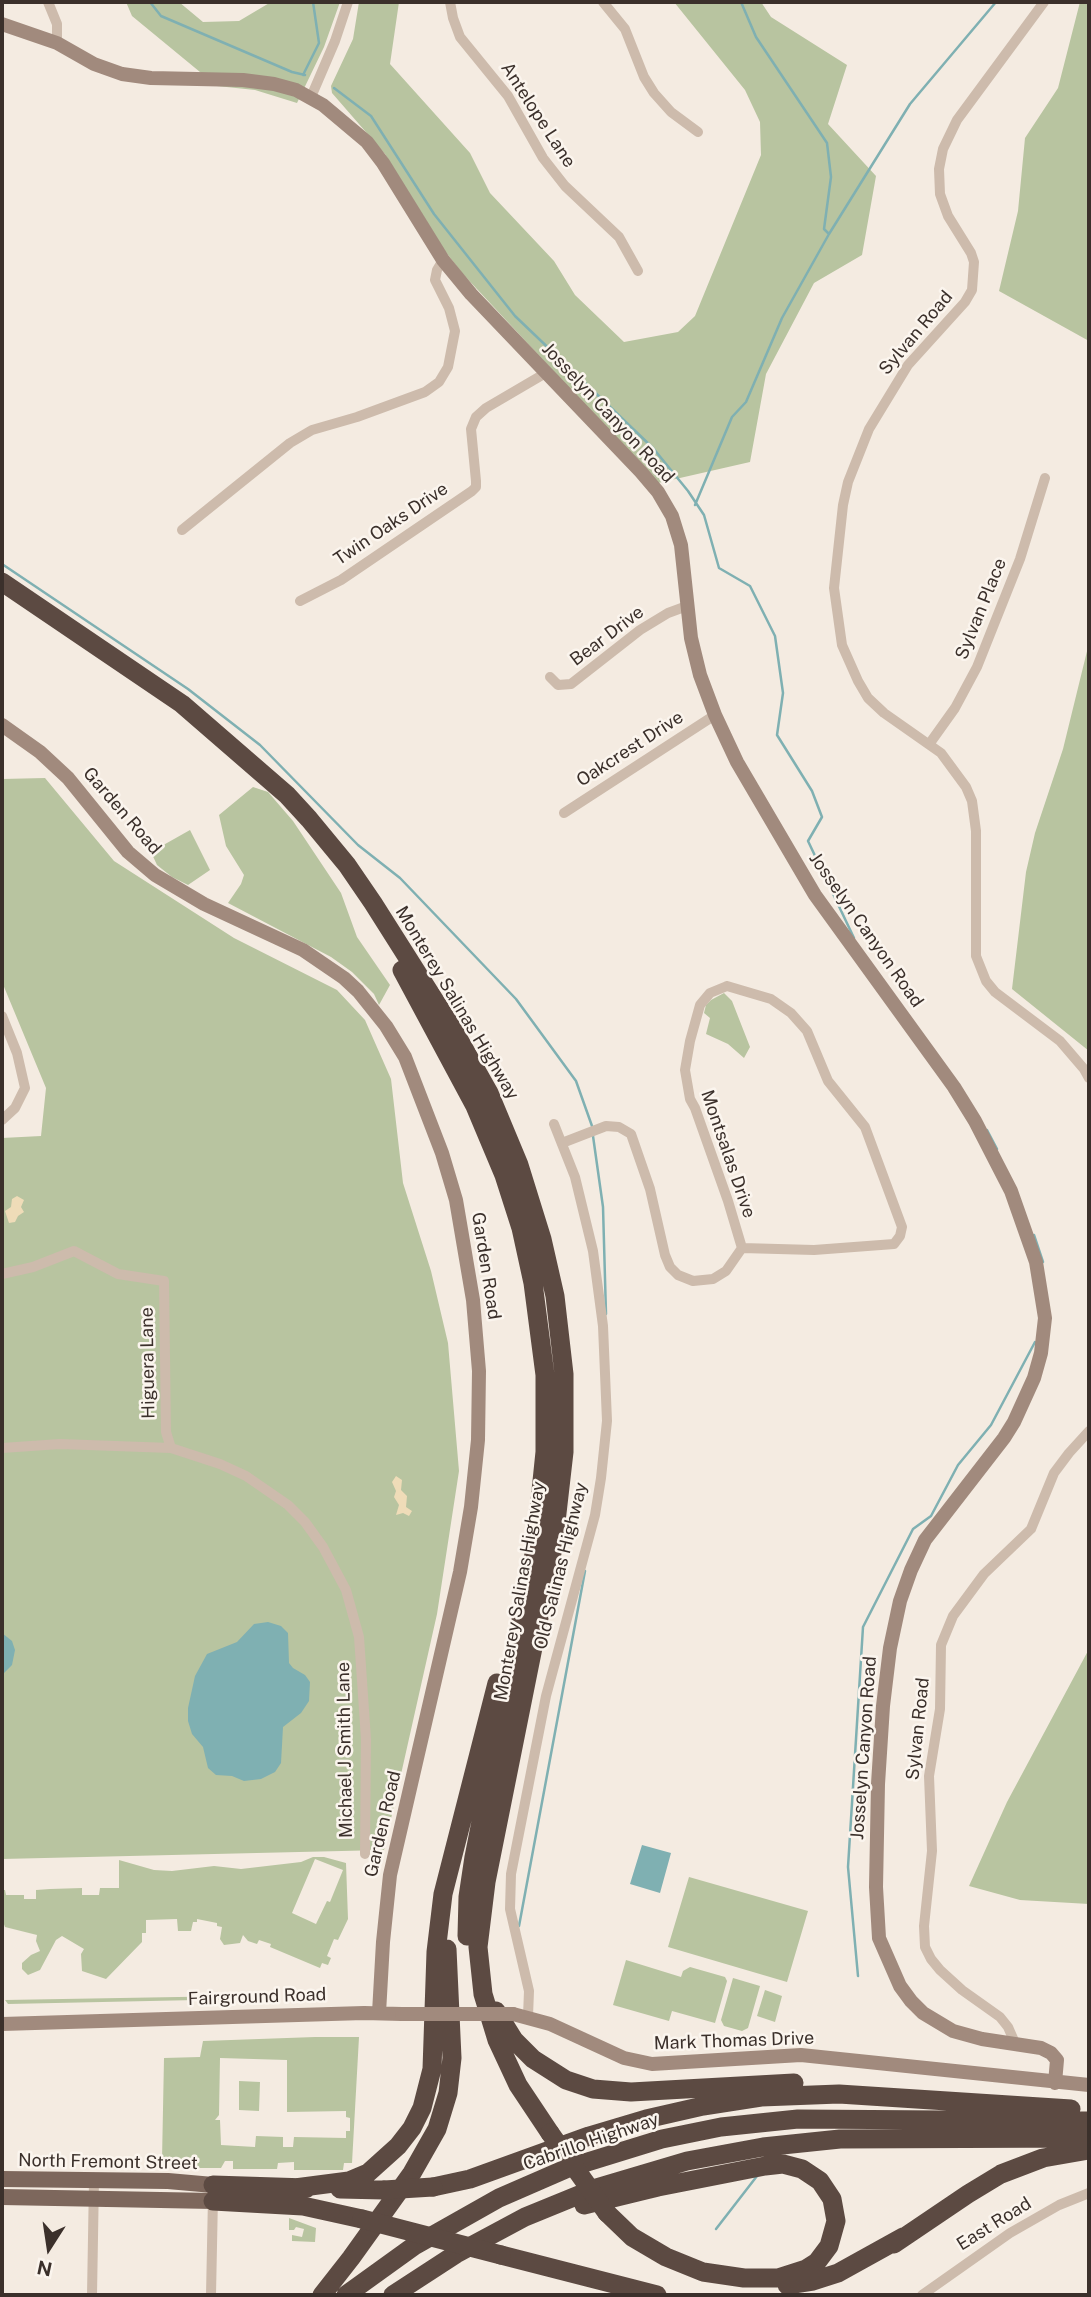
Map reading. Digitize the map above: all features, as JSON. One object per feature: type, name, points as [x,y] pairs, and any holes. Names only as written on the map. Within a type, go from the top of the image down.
[{"type":"highway","name":"Monterey Salinas Highway","points":[[2,582],[182,704],[212,728],[309,819],[347,865],[426,986],[481,1077],[498,1111],[519,1165],[540,1230],[551,1277],[560,1335],[564,1451],[559,1510],[482,1901]]},
{"type":"highway","name":"Monterey Salinas Highway","points":[[269,780],[318,839],[380,931],[456,1068],[483,1123],[504,1175],[530,1264],[543,1347],[546,1431],[537,1529]]},
{"type":"highway","points":[[213,2193],[295,2188],[349,2181],[368,2173],[398,2146],[419,2115],[431,2076],[436,1952],[447,1875],[537,1529]]},
{"type":"highway","points":[[537,1529],[531,1577],[468,1897],[467,1938],[474,1996],[492,2053],[510,2089],[620,2238],[662,2265],[702,2281],[732,2287],[787,2285],[821,2278],[859,2263],[903,2237]]},
{"type":"highway","points":[[322,2295],[418,2165],[433,2138],[443,2111],[452,2058],[447,1953],[448,1905],[465,1810]]},
{"type":"highway","points":[[482,1901],[478,1947],[488,2014],[513,2076],[546,2135]]},
{"type":"highway","points":[[482,1901],[484,1966],[496,2011],[520,2047],[556,2076],[584,2087],[611,2092],[776,2082],[824,2084],[867,2095]]},
{"type":"highway","points":[[295,2188],[384,2190],[433,2187],[470,2179],[608,2130],[684,2110],[780,2095],[867,2095],[1089,2110]]},
{"type":"highway","name":"Cabrillo Highway","points":[[346,2295],[414,2246],[499,2198],[587,2161],[662,2139],[721,2127],[798,2119],[1089,2121]]},
{"type":"highway","points":[[393,2295],[447,2259],[551,2205],[615,2182],[687,2161],[763,2147],[860,2138],[1089,2138]]},
{"type":"highway","points":[[802,2295],[848,2276],[976,2188],[1002,2174],[1043,2158],[1089,2150]]},
{"type":"highway","points":[[490,2235],[604,2199],[778,2164],[802,2169],[820,2181],[832,2199],[835,2221],[829,2246],[811,2266],[786,2276],[753,2279],[713,2274],[666,2258],[602,2214]]},
{"type":"highway","points":[[213,2193],[303,2206],[362,2219],[657,2295]]},
{"type":"main road","name":"North Fremont Street","points":[[2,2179],[168,2181],[213,2193]]},
{"type":"main road","name":"North Fremont Street","points":[[2,2197],[94,2198],[213,2193]]},
{"type":"street","points":[[48,2],[57,24],[57,43]]},
{"type":"street","points":[[311,97],[348,2]]},
{"type":"street","name":"Antelope Lane","points":[[450,2],[460,37],[508,96],[543,158],[565,187],[619,237],[638,271]]},
{"type":"street","points":[[603,2],[625,29],[644,77],[654,93],[671,113],[698,132]]},
{"type":"street","name":"Sylvan Road","points":[[1044,2],[957,120],[943,149],[939,169],[940,194],[948,216],[971,253],[974,262],[972,290],[965,302],[924,345],[894,384],[874,420],[858,456],[843,505],[834,587],[842,645],[868,698],[884,713],[930,743],[948,760],[971,801],[975,814],[975,929],[976,956],[980,969],[995,992],[1060,1041],[1089,1078]]},
{"type":"street","name":"Josselyn Canyon Road","points":[[2,23],[57,43],[94,64],[122,74],[282,86],[311,97],[336,114],[367,142],[383,163],[443,260],[471,294],[544,374],[641,472],[666,504],[681,545],[691,638],[700,675],[715,715],[749,786],[809,887],[954,1087],[975,1121],[1011,1191],[1036,1262],[1045,1318],[1044,1338],[1027,1395],[1004,1438],[929,1534],[905,1584],[885,1683],[878,1784],[876,1887],[879,1938],[884,1955],[900,1986],[923,2013],[938,2024],[968,2036],[1041,2048],[1051,2053],[1057,2060],[1055,2082]]},
{"type":"street","points":[[182,530],[290,443],[312,430],[425,392],[439,382],[448,367],[455,331],[449,308],[435,280],[443,260]]},
{"type":"street","name":"Twin Oaks Drive","points":[[300,601],[341,580],[472,491],[476,487],[476,481],[471,429],[476,416],[544,374]]},
{"type":"street","name":"Sylvan Place","points":[[930,743],[955,708],[977,667],[1020,559],[1045,478]]},
{"type":"street","name":"Bear Drive","points":[[550,677],[558,685],[571,684],[640,630],[668,613],[687,606]]},
{"type":"street","name":"Oakcrest Drive","points":[[564,813],[715,715]]},
{"type":"street","name":"Garden Road","points":[[2,725],[40,752],[68,778],[128,852],[155,875],[204,904],[303,950],[358,991],[386,1026],[405,1057],[442,1153],[456,1200],[473,1300],[479,1371],[478,1440],[471,1507],[460,1572],[390,1875],[379,2013]]},
{"type":"street","name":"Montsalas Drive","points":[[727,986],[771,999],[791,1013],[807,1031],[828,1082],[865,1127],[901,1227],[900,1236],[891,1246],[804,1250],[742,1248],[728,1201],[690,1099],[685,1070],[700,1005],[710,993],[727,986]]},
{"type":"street","points":[[2,1016],[17,1053],[25,1088],[15,1108],[2,1120]]},
{"type":"street","name":"Old Salinas Highway","points":[[521,2015],[529,1991],[510,1909],[510,1874],[546,1696],[595,1515],[607,1421],[605,1345],[596,1269],[580,1195],[554,1124]]},
{"type":"street","points":[[562,1143],[606,1126],[619,1127],[631,1134],[650,1189],[665,1255],[670,1267],[678,1275],[693,1281],[713,1279],[726,1271],[742,1248]]},
{"type":"street","name":"Higuera Lane","points":[[2,1274],[33,1267],[75,1251],[118,1274],[164,1281],[166,1432],[172,1448]]},
{"type":"street","name":"Sylvan Road","points":[[1015,2043],[1000,2017],[962,1990],[940,1970],[930,1959],[925,1947],[924,1926],[932,1851],[929,1776],[940,1709],[941,1645],[953,1616],[984,1574],[1031,1529],[1054,1473],[1089,1432]]},
{"type":"street","name":"Michael J Smith Lane","points":[[2,1447],[60,1444],[172,1448],[220,1464],[266,1488],[305,1522],[334,1565],[355,1618],[363,1675],[366,1740],[365,1854]]},
{"type":"street","name":"Fairground Road","points":[[2,2024],[379,2013],[521,2015]]},
{"type":"street","name":"Mark Thomas Drive","points":[[521,2015],[642,2063],[671,2064],[801,2055],[1089,2085]]},
{"type":"street","points":[[92,2295],[94,2180]]},
{"type":"street","points":[[211,2295],[213,2193]]},
{"type":"street","name":"East Road","points":[[922,2295],[1010,2233],[1059,2205],[1089,2193]]},
{"type":"green space","points":[[126,2],[179,2],[203,22],[239,21],[271,2],[340,2],[324,47],[297,103],[255,90],[217,86],[132,16]]},
{"type":"green space","points":[[359,2],[399,2],[390,64],[470,153],[490,193],[554,261],[575,295],[624,342],[678,332],[695,316],[761,155],[760,122],[745,90],[674,2],[761,2],[771,17],[847,65],[828,124],[876,176],[862,255],[814,283],[766,374],[750,462],[658,483],[462,273],[445,251],[385,154],[332,93],[331,86],[353,39]]},
{"type":"green space","points":[[1080,2],[1089,2],[1089,341],[999,291],[1018,211],[1025,138],[1058,88]]},
{"type":"green space","points":[[1089,643],[1089,1051],[1012,989],[1026,872],[1035,833],[1063,749]]},
{"type":"green space","points":[[45,778],[114,861],[234,938],[337,990],[365,1020],[391,1079],[403,1183],[431,1271],[448,1343],[459,1471],[437,1614],[384,1850],[2,1859],[2,1138],[41,1136],[46,1088],[2,982],[2,779]]},
{"type":"green space","points":[[253,787],[268,792],[293,821],[341,893],[357,937],[390,985],[379,1005],[374,994],[352,972],[331,957],[228,903],[244,875],[226,846],[219,815]]},
{"type":"green space","points":[[190,830],[210,870],[188,885],[157,865],[151,852]]},
{"type":"green space","points":[[724,993],[732,1001],[750,1047],[744,1058],[728,1044],[706,1034],[710,1018],[704,1013],[706,1005]]},
{"type":"green space","points":[[1089,1649],[1089,1904],[1020,1900],[969,1886],[1007,1802]]},
{"type":"green space","points":[[313,1857],[346,1863],[348,1919],[338,1940],[334,1939],[327,1956],[331,1958],[328,1965],[322,1963],[320,1968],[270,1947],[271,1944],[259,1940],[257,1944],[248,1941],[243,1935],[240,1943],[224,1945],[220,1939],[222,1927],[217,1926],[217,1923],[197,1919],[197,1922],[193,1922],[191,1931],[178,1931],[177,1919],[146,1920],[146,1933],[142,1933],[142,1942],[106,1979],[82,1971],[81,1954],[84,1949],[62,1936],[56,1940],[40,1970],[28,1975],[22,1969],[22,1963],[40,1951],[37,1935],[5,1927],[2,1919],[2,1890],[5,1890],[6,1895],[24,1895],[24,1899],[36,1899],[36,1890],[50,1889],[82,1888],[82,1895],[99,1895],[100,1888],[119,1888],[119,1860],[154,1870],[172,1871],[214,1866],[241,1869],[301,1862]],"holes":[[[315,1859],[343,1870],[330,1902],[327,1901],[316,1924],[292,1913]]]},
{"type":"green space","points":[[689,1877],[808,1911],[787,1982],[668,1947]]},
{"type":"green space","points":[[626,1960],[681,1977],[683,1971],[690,1967],[725,1977],[727,1981],[715,2023],[672,2011],[669,2021],[613,2005]]},
{"type":"green space","points":[[733,1978],[760,1986],[748,2028],[742,2031],[724,2026],[721,2020]]},
{"type":"green space","points":[[765,1990],[782,1996],[775,2022],[757,2016]]},
{"type":"green space","points":[[236,1996],[244,1999],[8,2004],[5,2000]]},
{"type":"green space","points":[[359,2037],[352,2163],[344,2163],[343,2170],[294,2170],[294,2162],[278,2163],[277,2169],[233,2169],[233,2161],[225,2161],[221,2168],[170,2168],[170,2160],[162,2160],[164,2058],[200,2057],[203,2041]],"holes":[[[220,2058],[287,2060],[287,2112],[346,2111],[346,2117],[350,2118],[350,2131],[346,2131],[346,2138],[294,2137],[293,2147],[283,2147],[283,2137],[256,2136],[255,2147],[221,2145],[220,2120],[215,2120],[219,2115]]]},
{"type":"green space","points":[[239,2081],[260,2082],[259,2111],[239,2110]]},
{"type":"green space","points":[[289,2218],[316,2228],[315,2242],[292,2241],[292,2235],[302,2237],[304,2229],[296,2227],[289,2230]]},
{"type":"sand","points":[[17,1196],[24,1200],[21,1207],[24,1212],[15,1222],[9,1223],[5,1211],[11,1207],[12,1199]]},
{"type":"sand","points":[[396,1476],[402,1480],[401,1490],[407,1496],[406,1507],[412,1511],[409,1516],[403,1513],[396,1515],[399,1505],[394,1497],[396,1491],[392,1482]]},
{"type":"water","points":[[268,1622],[281,1626],[288,1633],[289,1663],[310,1682],[309,1701],[301,1713],[283,1727],[281,1763],[275,1772],[261,1779],[244,1781],[232,1776],[216,1775],[208,1768],[203,1747],[192,1734],[188,1721],[195,1676],[207,1654],[237,1642],[254,1624]]},
{"type":"water","points":[[2,1633],[12,1641],[15,1650],[12,1665],[2,1675]]},
{"type":"water","points":[[642,1845],[671,1853],[660,1893],[630,1884]]},
{"type":"waterway","points":[[150,2],[161,16],[292,72],[305,75]]},
{"type":"waterway","points":[[303,75],[319,43],[313,2]]},
{"type":"waterway","points":[[741,2],[756,37],[827,143],[831,177],[824,229],[829,234]]},
{"type":"waterway","points":[[695,505],[732,417],[746,402],[782,318],[829,234],[910,104],[996,2]]},
{"type":"waterway","points":[[334,88],[371,116],[434,214],[515,316],[653,448],[704,515],[719,568],[750,586],[775,636],[783,693],[777,735],[812,791],[822,817],[808,841],[854,938]]},
{"type":"waterway","points":[[2,564],[188,689],[260,745],[358,845],[400,878],[516,999],[576,1081],[592,1126]]},
{"type":"waterway","points":[[987,1130],[997,1149]]},
{"type":"waterway","points":[[593,1136],[603,1207],[606,1314]]},
{"type":"waterway","points":[[1034,1235],[1043,1262]]},
{"type":"waterway","points":[[858,1976],[848,1867],[863,1627],[913,1529],[931,1516],[958,1465],[991,1425],[1035,1342]]},
{"type":"waterway","points":[[519,1926],[585,1571]]},
{"type":"waterway","points":[[716,2229],[757,2176]]}]
